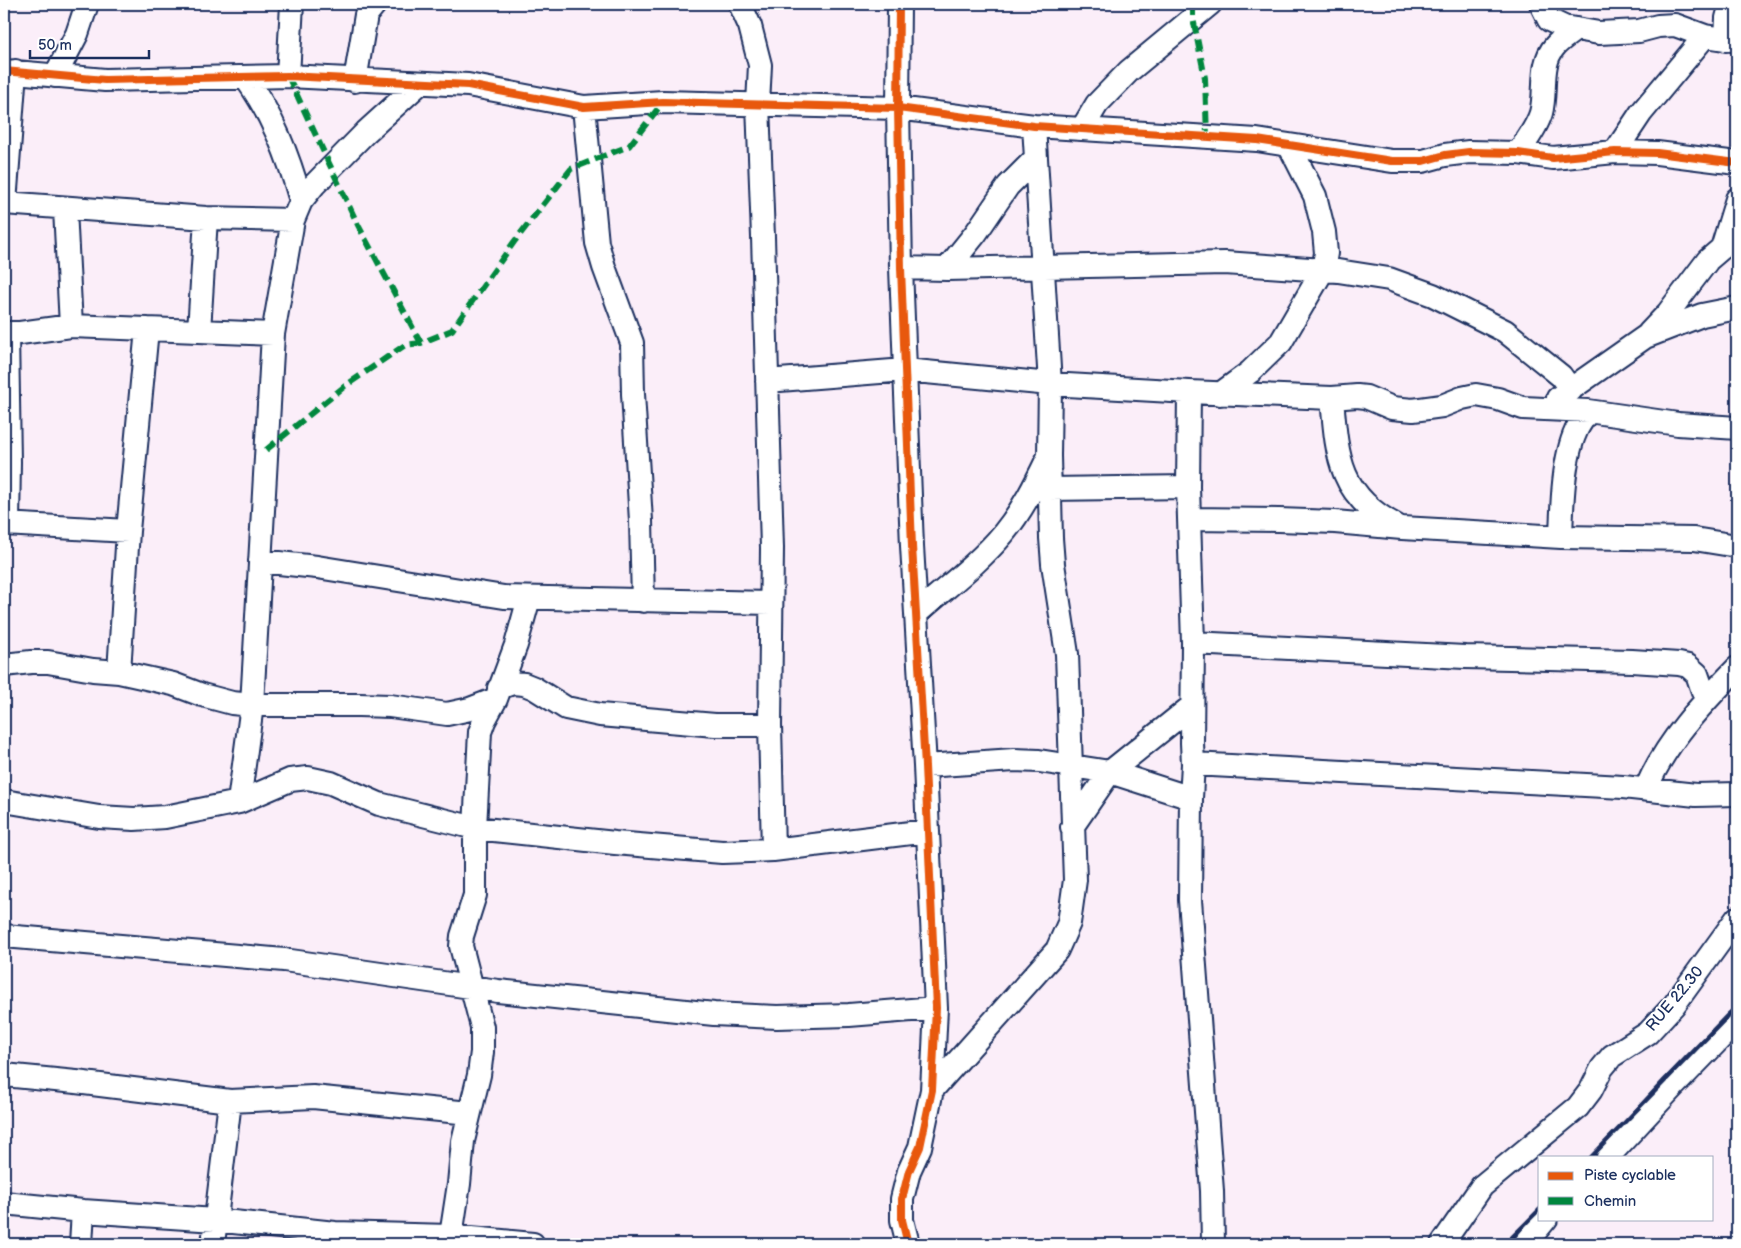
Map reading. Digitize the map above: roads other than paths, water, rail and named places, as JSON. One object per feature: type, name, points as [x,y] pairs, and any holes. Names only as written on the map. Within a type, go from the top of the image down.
[{"type":"street","points":[[55,76],[76,34],[87,4]]},
{"type":"street","points":[[288,76],[292,4]]},
{"type":"street","points":[[354,81],[366,15],[375,4]]},
{"type":"street","points":[[740,4],[750,26],[760,65],[758,104],[772,548],[770,725],[773,850]]},
{"type":"street","points":[[899,4],[898,108],[901,268],[912,546],[925,766],[936,1008],[932,1090],[920,1147],[909,1171],[902,1199],[902,1220],[908,1244]]},
{"type":"street","points":[[1082,129],[1097,104],[1129,70],[1210,4]]},
{"type":"street","points":[[1540,4],[1549,20],[1564,27],[1599,32],[1639,31],[1658,26],[1675,25],[1723,39]]},
{"type":"street","points":[[1615,152],[1641,113],[1723,39],[1731,4]]},
{"type":"street","points":[[1518,153],[1534,129],[1541,113],[1548,56],[1556,46],[1576,29]]},
{"type":"street","points":[[297,211],[206,218],[4,203],[9,71],[104,80],[288,76],[354,81],[468,85],[584,107],[663,102],[898,108],[1034,126],[1257,140],[1392,161],[1423,161],[1445,155],[1469,152],[1518,153],[1553,158],[1615,152],[1657,153],[1737,163]]},
{"type":"street","points":[[239,802],[252,705],[273,334],[297,211],[288,157],[262,100],[245,77]]},
{"type":"street","points":[[297,211],[314,185],[366,132],[420,83]]},
{"type":"street","points":[[584,107],[597,243],[632,344],[643,601]]},
{"type":"street","points":[[932,1090],[1057,950],[1069,923],[1075,880],[1067,654],[1053,564],[1049,456],[1050,384],[1034,126]]},
{"type":"street","points":[[1220,394],[1250,372],[1281,342],[1323,270],[1326,253],[1324,232],[1315,196],[1289,145]]},
{"type":"street","points":[[947,269],[976,233],[1008,186],[1036,158]]},
{"type":"street","points":[[1540,409],[1571,390],[1644,337],[1668,313],[1708,260],[1722,248],[1737,200]]},
{"type":"street","points":[[65,209],[71,326]]},
{"type":"street","points":[[199,331],[206,218]]},
{"type":"street","points":[[901,268],[947,269],[1225,263],[1364,274],[1389,279],[1433,295],[1505,331],[1561,376],[1571,390]]},
{"type":"street","points":[[1644,337],[1702,315],[1737,308]]},
{"type":"street","points":[[128,531],[6,524],[9,462],[5,333],[71,326],[273,334]]},
{"type":"street","points":[[119,672],[128,531],[146,329]]},
{"type":"street","points":[[767,381],[905,370],[1050,384],[1220,394],[1332,398],[1356,396],[1366,397],[1392,408],[1413,410],[1434,408],[1462,398],[1476,396],[1498,399],[1523,408],[1588,411],[1678,424],[1737,428]]},
{"type":"street","points":[[1189,392],[1188,487],[1193,643],[1190,900],[1212,1191],[1213,1244]]},
{"type":"street","points":[[1332,398],[1339,453],[1345,478],[1366,506],[1378,516],[1402,528]]},
{"type":"street","points":[[1561,537],[1564,492],[1572,442],[1576,430],[1588,411]]},
{"type":"street","points":[[916,614],[982,555],[1002,534],[1031,494],[1049,456]]},
{"type":"street","points":[[1050,489],[1188,487]]},
{"type":"street","points":[[1190,519],[1335,522],[1402,528],[1561,537],[1694,539],[1737,546]]},
{"type":"street","points":[[260,561],[317,567],[504,597],[771,603]]},
{"type":"street","points":[[451,1240],[463,1141],[480,1075],[482,1052],[482,1027],[461,946],[462,936],[475,896],[480,732],[498,693],[516,645],[529,598]]},
{"type":"street","points":[[1193,643],[1465,657],[1679,664],[1688,666],[1697,674],[1706,700]]},
{"type":"street","points":[[4,665],[48,662],[93,670],[119,672],[173,684],[202,695],[232,703],[252,705],[390,706],[447,714],[470,709],[513,683],[524,684],[534,688],[566,708],[591,714],[715,725],[770,725]]},
{"type":"street","points":[[1646,789],[1662,756],[1706,700],[1737,668]]},
{"type":"street","points":[[1072,827],[1110,772],[1192,706]]},
{"type":"street","points":[[925,766],[1014,760],[1070,766],[1110,772],[1191,798]]},
{"type":"street","points":[[1193,764],[1646,789],[1696,795],[1737,794]]},
{"type":"street","points":[[4,801],[99,817],[134,819],[165,817],[239,802],[290,780],[308,778],[331,783],[379,804],[476,828],[615,843],[722,852],[773,850],[927,831]]},
{"type":"street","name":"RUE 22.30","points":[[1442,1244],[1482,1186],[1550,1128],[1578,1107],[1591,1090],[1602,1068],[1612,1056],[1648,1034],[1668,1012],[1737,918]]},
{"type":"street","points":[[4,936],[284,960],[498,991],[714,1014],[777,1017],[849,1015],[936,1008]]},
{"type":"street","points":[[1609,1156],[1671,1088],[1737,1021]]},
{"type":"street","points":[[4,1075],[76,1082],[230,1102],[313,1097],[469,1112]]},
{"type":"street","points":[[213,1244],[230,1102]]},
{"type":"street","points":[[4,1203],[83,1211],[215,1220],[334,1239],[451,1240],[534,1244]]},
{"type":"street","points":[[81,1244],[83,1211]]},
{"type":"street","points":[[1525,1244],[1545,1220]]},
{"type":"railway","points":[[1592,1156],[1737,1007]]},
{"type":"railway","points":[[1505,1244],[1538,1211]]}]
